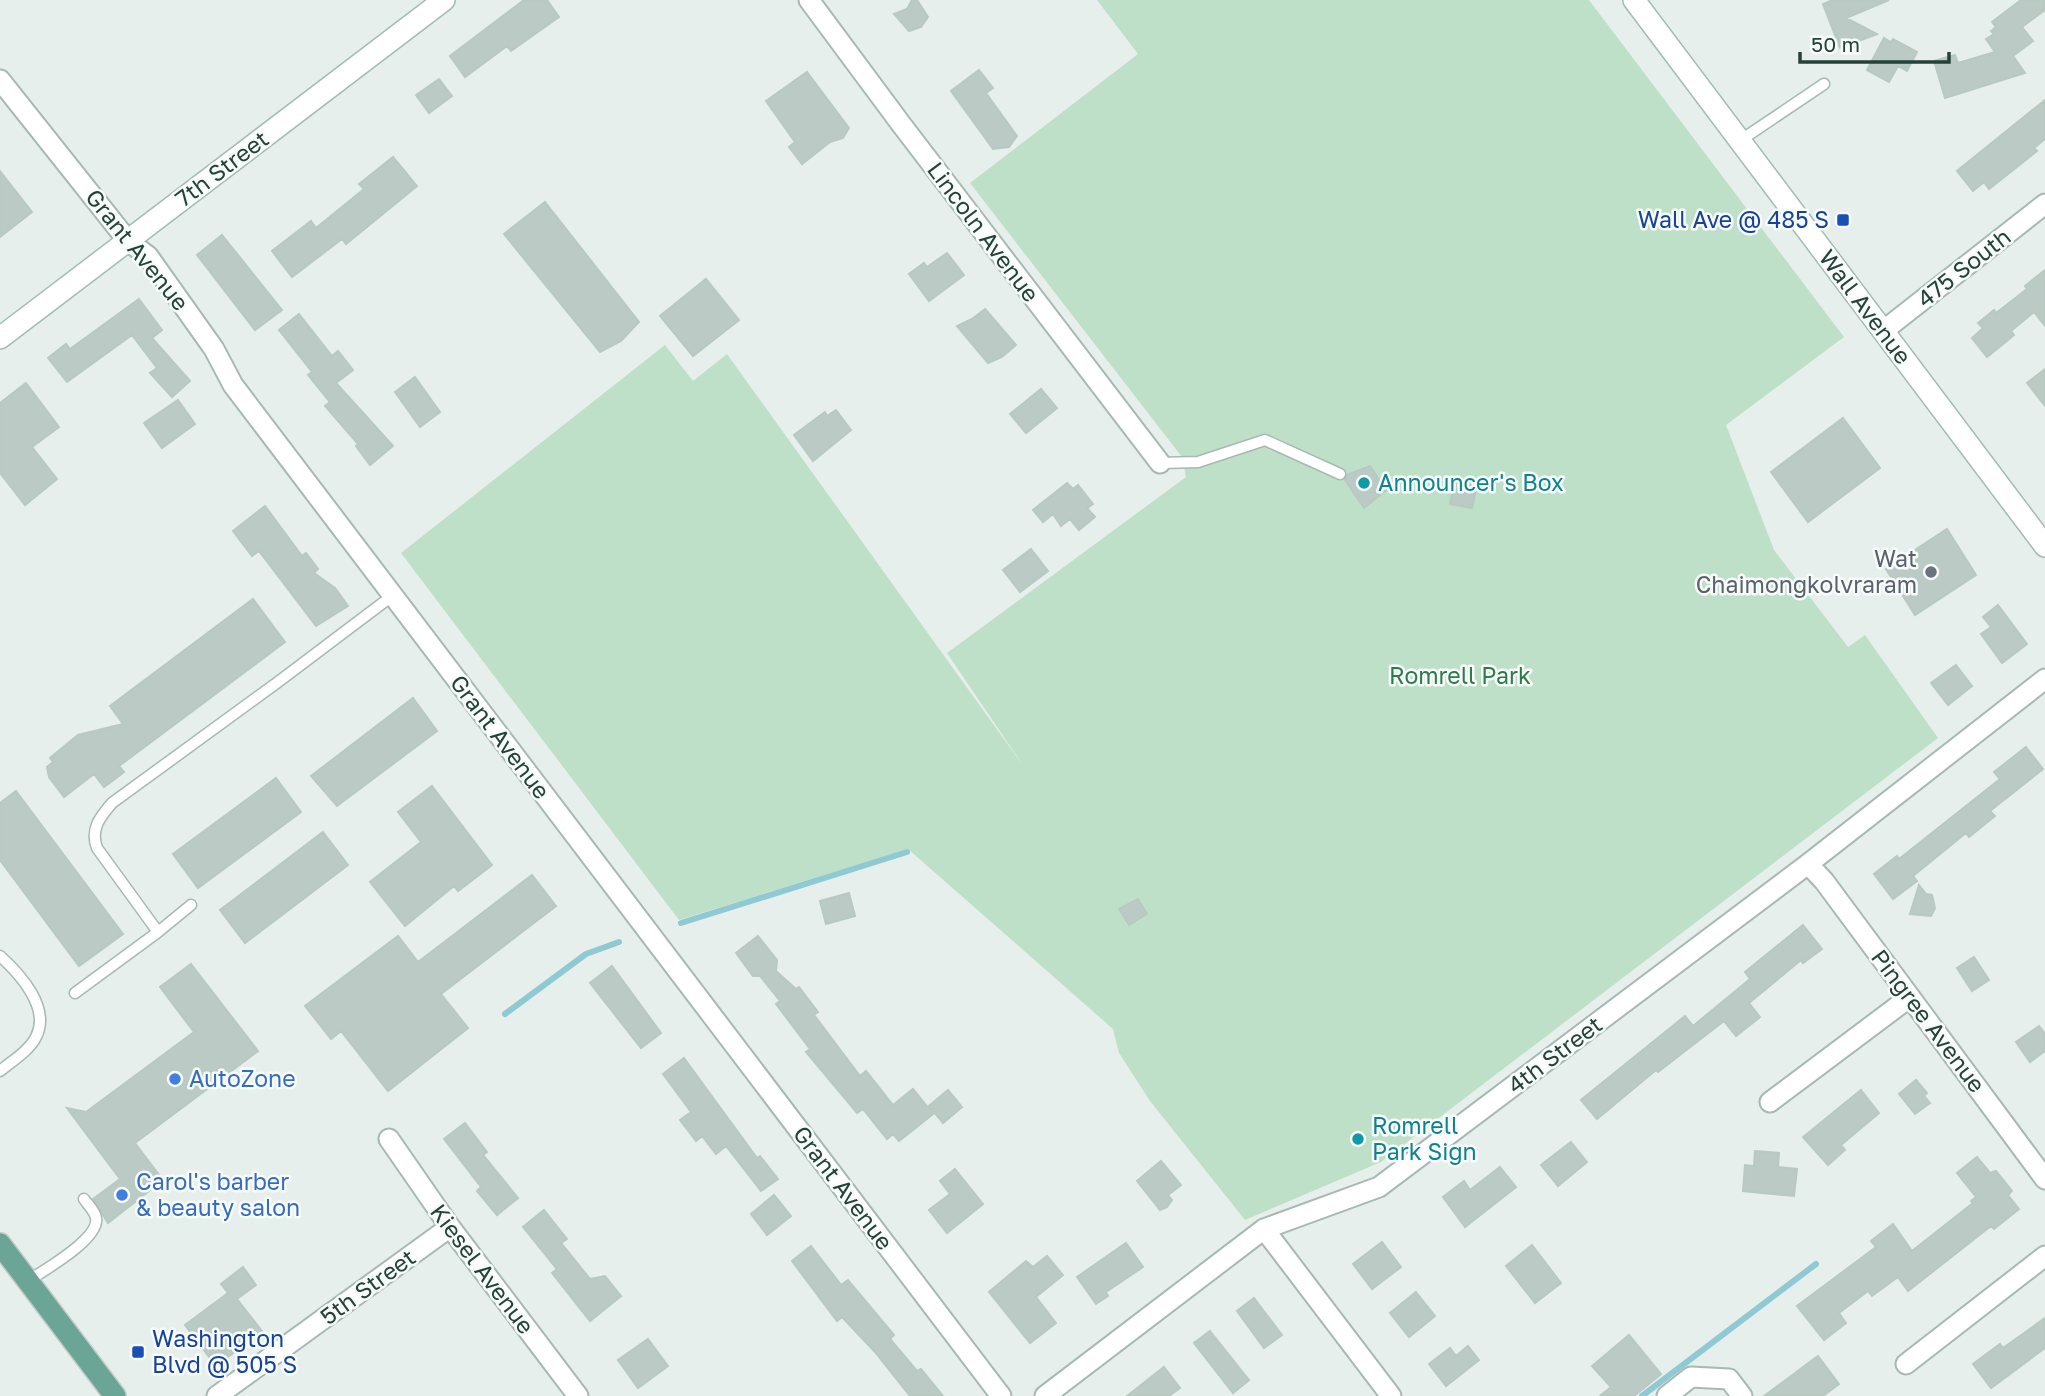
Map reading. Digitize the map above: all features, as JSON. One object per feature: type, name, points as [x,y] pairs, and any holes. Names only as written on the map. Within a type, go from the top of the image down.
[{"type":"main road","name":"7th Street","points":[[0,338],[444,0]]},
{"type":"main road","name":"Wall Avenue","points":[[1634,0],[2045,547]]},
{"type":"main road","points":[[0,1244],[115,1396]]},
{"type":"street","name":"Lincoln Avenue","points":[[809,0],[1160,463]]},
{"type":"street","name":"Grant Avenue","points":[[0,80],[128,241],[148,256],[214,349],[233,384],[1001,1396]]},
{"type":"street","name":"475 South","points":[[1883,331],[2045,204]]},
{"type":"street","name":"4th Street","points":[[1045,1396],[1264,1229],[1379,1187],[1808,864],[2045,679]]},
{"type":"street","name":"Pingree Avenue","points":[[1808,864],[1824,881],[2045,1178]]},
{"type":"street","points":[[1770,1102],[1910,997]]},
{"type":"street","name":"Kiesel Avenue","points":[[389,1139],[450,1227],[578,1396]]},
{"type":"street","name":"5th Street","points":[[217,1396],[450,1227]]},
{"type":"street","points":[[1264,1229],[1391,1396]]},
{"type":"street","points":[[1906,1364],[2045,1256]]},
{"type":"street","points":[[1667,1396],[1691,1377],[1729,1379],[1742,1396]]},
{"type":"lane","points":[[1741,139],[1824,83]]},
{"type":"lane","points":[[1160,463],[1198,462],[1265,440],[1340,474]]},
{"type":"lane","points":[[158,932],[97,848],[93,838],[102,814],[112,803],[392,596]]},
{"type":"lane","points":[[75,993],[191,905]]},
{"type":"lane","points":[[0,956],[34,996],[41,1019],[37,1036],[25,1051],[0,1071]]},
{"type":"lane","points":[[28,1281],[89,1237],[96,1225],[96,1216],[84,1199]]},
{"type":"green space","name":"Romrell Park","points":[[1097,0],[1589,0],[1844,337],[1726,425],[1774,550],[1848,647],[1865,635],[1938,738],[1381,1162],[1245,1220],[1150,1101],[1119,1053],[1113,1029],[908,849],[679,920],[401,553],[665,345],[693,381],[727,354],[1022,764],[947,653],[1186,477],[1182,457],[970,183],[1138,54]]},
{"type":"building","points":[[524,0],[547,0],[559,17],[511,51],[507,46],[465,77],[450,56]]},
{"type":"building","points":[[912,0],[917,0],[928,17],[921,27],[909,31],[894,14],[907,9]]},
{"type":"building","points":[[1833,0],[1889,0],[1846,18],[1877,34],[1840,48],[1823,4]]},
{"type":"building","points":[[2021,0],[2045,0],[2045,10],[2022,27],[2033,41],[2013,56],[2025,73],[1945,98],[1934,61],[1955,55],[1958,63],[1995,52],[1986,39],[1994,34],[1991,31],[1996,27],[1992,22]]},
{"type":"building","points":[[1884,38],[1891,42],[1893,39],[1917,52],[1907,71],[1898,66],[1889,82],[1867,70]]},
{"type":"building","points":[[979,70],[993,88],[986,93],[1017,136],[1009,147],[993,149],[951,91]]},
{"type":"building","points":[[807,72],[849,128],[843,138],[830,142],[802,164],[789,147],[795,142],[766,101]]},
{"type":"building","points":[[439,79],[452,96],[429,113],[416,95]]},
{"type":"building","points":[[2045,100],[2045,139],[2034,148],[2037,151],[1989,189],[1984,182],[1973,191],[1957,171]]},
{"type":"building","points":[[393,157],[417,186],[346,244],[342,239],[292,277],[272,251],[311,221],[316,228],[364,189],[359,184]]},
{"type":"building","points":[[0,171],[32,212],[0,237]]},
{"type":"building","points":[[545,202],[639,322],[621,341],[600,352],[504,234]]},
{"type":"building","points":[[222,235],[282,310],[255,330],[197,255]]},
{"type":"building","points":[[947,253],[964,275],[929,301],[909,274],[924,263],[927,267]]},
{"type":"building","points":[[2045,270],[2045,326],[2034,312],[2011,331],[2014,335],[1987,357],[1972,338],[1983,328],[1978,323],[2027,289],[2025,286]]},
{"type":"building","points":[[706,279],[739,320],[693,356],[660,316]]},
{"type":"building","points":[[139,299],[162,330],[152,338],[190,381],[172,397],[150,373],[157,368],[132,335],[67,382],[48,358],[66,344],[70,349]]},
{"type":"building","points":[[985,309],[1016,345],[1002,357],[988,363],[957,326]]},
{"type":"building","points":[[299,314],[332,356],[338,351],[353,370],[336,383],[393,446],[370,465],[356,446],[358,444],[325,406],[330,402],[308,375],[312,372],[279,330]]},
{"type":"building","points":[[2045,369],[2045,406],[2027,383]]},
{"type":"building","points":[[415,377],[440,412],[420,427],[395,392]]},
{"type":"building","points":[[26,383],[59,427],[32,447],[57,479],[25,505],[0,473],[0,403]]},
{"type":"building","points":[[1041,389],[1057,408],[1026,433],[1010,414]]},
{"type":"building","points":[[178,400],[195,424],[162,448],[144,423]]},
{"type":"building","points":[[836,410],[851,430],[813,461],[794,435],[825,412],[827,416]]},
{"type":"building","points":[[1843,418],[1880,468],[1808,522],[1771,472]]},
{"type":"building","name":"Announcer's Box","points":[[1370,466],[1386,490],[1364,508],[1345,480],[1347,475]]},
{"type":"building","points":[[1455,480],[1477,485],[1472,508],[1450,504]]},
{"type":"building","points":[[1067,483],[1073,489],[1078,485],[1093,504],[1087,508],[1095,517],[1079,530],[1070,519],[1061,526],[1053,514],[1043,522],[1033,510]]},
{"type":"building","points":[[265,506],[302,556],[306,553],[318,569],[314,573],[335,588],[348,606],[316,626],[259,551],[252,556],[233,531]]},
{"type":"building","name":"Wat Chaimongkolvraram","points":[[1947,529],[1976,575],[1915,615],[1886,569]]},
{"type":"building","points":[[1031,549],[1048,571],[1020,592],[1003,570]]},
{"type":"building","points":[[253,599],[285,642],[119,766],[124,772],[104,787],[94,774],[64,797],[49,777],[47,767],[53,762],[50,758],[78,735],[123,724],[110,706]]},
{"type":"building","points":[[1998,605],[2027,644],[2002,663],[1981,634],[1991,627],[1983,617]]},
{"type":"building","points":[[1956,665],[1972,686],[1948,705],[1931,683]]},
{"type":"building","points":[[413,698],[437,731],[337,806],[311,776]]},
{"type":"building","points":[[2026,747],[2043,769],[1990,811],[1995,816],[1969,837],[1966,833],[1913,876],[1917,881],[1893,899],[1874,874],[1897,856],[1899,859],[2000,779],[1994,772]]},
{"type":"building","points":[[276,778],[301,812],[198,888],[173,854]]},
{"type":"building","points":[[432,786],[492,865],[458,891],[454,886],[405,926],[370,882],[421,842],[398,812]]},
{"type":"building","points":[[16,791],[123,934],[79,966],[0,860],[0,803]]},
{"type":"building","points":[[323,832],[348,865],[245,943],[220,910]]},
{"type":"building","points":[[532,875],[556,906],[441,994],[468,1028],[388,1091],[341,1031],[331,1039],[305,1006],[398,936],[418,962]]},
{"type":"building","points":[[1919,885],[1926,894],[1932,895],[1935,908],[1931,916],[1910,914]]},
{"type":"building","points":[[849,893],[855,916],[826,924],[820,901]]},
{"type":"building","points":[[1138,899],[1147,914],[1129,925],[1119,909]]},
{"type":"building","points":[[1803,925],[1822,949],[1803,963],[1801,960],[1749,1003],[1760,1017],[1736,1036],[1724,1021],[1658,1072],[1656,1070],[1597,1119],[1581,1100],[1685,1016],[1693,1026],[1750,979],[1745,972]]},
{"type":"building","points":[[758,936],[777,960],[776,971],[796,989],[799,987],[818,1012],[814,1015],[860,1076],[866,1071],[893,1105],[913,1089],[933,1114],[899,1141],[893,1134],[887,1139],[863,1109],[857,1113],[806,1052],[810,1049],[776,1004],[780,1001],[760,976],[753,976],[736,953]]},
{"type":"building","points":[[1974,957],[1989,980],[1972,991],[1957,968]]},
{"type":"building","name":"AutoZone","points":[[191,964],[258,1051],[135,1143],[163,1180],[108,1223],[93,1199],[120,1179],[67,1108],[86,1112],[194,1032],[160,987]]},
{"type":"building","points":[[612,966],[661,1033],[641,1048],[590,983]]},
{"type":"building","points":[[2039,1026],[2045,1034],[2045,1051],[2030,1062],[2016,1042]]},
{"type":"building","points":[[684,1058],[757,1158],[760,1156],[778,1179],[761,1191],[726,1146],[716,1154],[702,1136],[696,1141],[680,1120],[691,1112],[663,1074]]},
{"type":"building","points":[[1916,1080],[1927,1093],[1924,1096],[1930,1103],[1915,1114],[1899,1094]]},
{"type":"building","points":[[948,1090],[962,1107],[943,1123],[929,1106]]},
{"type":"building","points":[[1861,1090],[1879,1113],[1841,1145],[1845,1150],[1828,1165],[1803,1137]]},
{"type":"building","points":[[465,1123],[487,1152],[483,1155],[518,1198],[497,1215],[477,1191],[481,1187],[444,1139]]},
{"type":"building","points":[[1571,1142],[1587,1162],[1558,1186],[1541,1165]]},
{"type":"building","points":[[1755,1151],[1779,1153],[1778,1167],[1797,1169],[1794,1196],[1743,1191],[1745,1165],[1754,1166]]},
{"type":"building","points":[[1977,1157],[1990,1173],[1996,1171],[2012,1191],[2008,1195],[2019,1209],[1994,1229],[1991,1226],[1908,1291],[1898,1277],[1872,1296],[1868,1291],[1839,1313],[1846,1323],[1824,1340],[1797,1306],[1876,1247],[1871,1241],[1893,1224],[1912,1251],[1973,1203],[1971,1201],[1976,1197],[1957,1173]]},
{"type":"building","points":[[1161,1161],[1181,1185],[1168,1195],[1172,1200],[1167,1207],[1160,1210],[1137,1181]]},
{"type":"building","points":[[1500,1167],[1516,1187],[1465,1227],[1443,1197],[1464,1181],[1470,1190]]},
{"type":"building","points":[[955,1169],[983,1204],[947,1233],[929,1210],[950,1194],[940,1181]]},
{"type":"building","points":[[774,1195],[791,1216],[767,1235],[751,1214]]},
{"type":"building","points":[[544,1210],[567,1239],[561,1243],[590,1279],[605,1276],[621,1296],[590,1321],[552,1273],[557,1269],[523,1227]]},
{"type":"building","points":[[1382,1242],[1401,1267],[1372,1289],[1353,1264]]},
{"type":"building","points":[[1126,1243],[1143,1267],[1106,1292],[1108,1296],[1096,1304],[1077,1277]]},
{"type":"building","points":[[1532,1245],[1561,1283],[1535,1303],[1506,1266]]},
{"type":"building","points":[[811,1246],[841,1285],[848,1280],[894,1335],[890,1339],[917,1371],[921,1369],[943,1396],[910,1396],[875,1352],[842,1317],[837,1321],[792,1261]]},
{"type":"building","points":[[1047,1256],[1063,1275],[1036,1297],[1056,1323],[1030,1343],[989,1292],[1026,1261],[1033,1267]]},
{"type":"building","points":[[243,1267],[256,1285],[237,1299],[262,1331],[216,1366],[185,1325],[228,1293],[221,1284]]},
{"type":"building","points":[[1416,1292],[1435,1316],[1409,1337],[1390,1313]]},
{"type":"building","points":[[1254,1298],[1282,1335],[1264,1348],[1237,1311]]},
{"type":"building","points":[[2045,1318],[2045,1348],[1991,1388],[1973,1364],[2000,1344],[2003,1348]]},
{"type":"building","points":[[1210,1331],[1249,1380],[1233,1393],[1194,1343]]},
{"type":"building","points":[[1629,1335],[1661,1374],[1634,1396],[1600,1396],[1611,1387],[1592,1366]]},
{"type":"building","points":[[648,1339],[668,1366],[638,1388],[618,1360]]},
{"type":"building","points":[[1468,1346],[1479,1360],[1446,1386],[1429,1364],[1450,1348],[1456,1356]]},
{"type":"building","points":[[1818,1356],[1839,1384],[1823,1396],[1764,1396]]},
{"type":"building","points":[[1164,1367],[1180,1388],[1169,1396],[1127,1396]]},
{"type":"waterway","points":[[681,923],[907,852]]},
{"type":"waterway","points":[[505,1014],[586,954],[619,942]]},
{"type":"waterway","points":[[1642,1396],[1816,1264]]},
{"type":"place","name":"Wall Ave @ 485 S","points":[[1843,220]]},
{"type":"place","name":"Announcer's Box","points":[[1364,483]]},
{"type":"place","name":"Wat Chaimongkolvraram","points":[[1931,572]]},
{"type":"place","name":"AutoZone","points":[[175,1079]]},
{"type":"place","name":"Romrell Park Sign","points":[[1358,1139]]},
{"type":"place","name":"Carol's barber & beauty salon","points":[[122,1195]]},
{"type":"place","name":"Washington Blvd @ 505 S","points":[[138,1352]]}]
